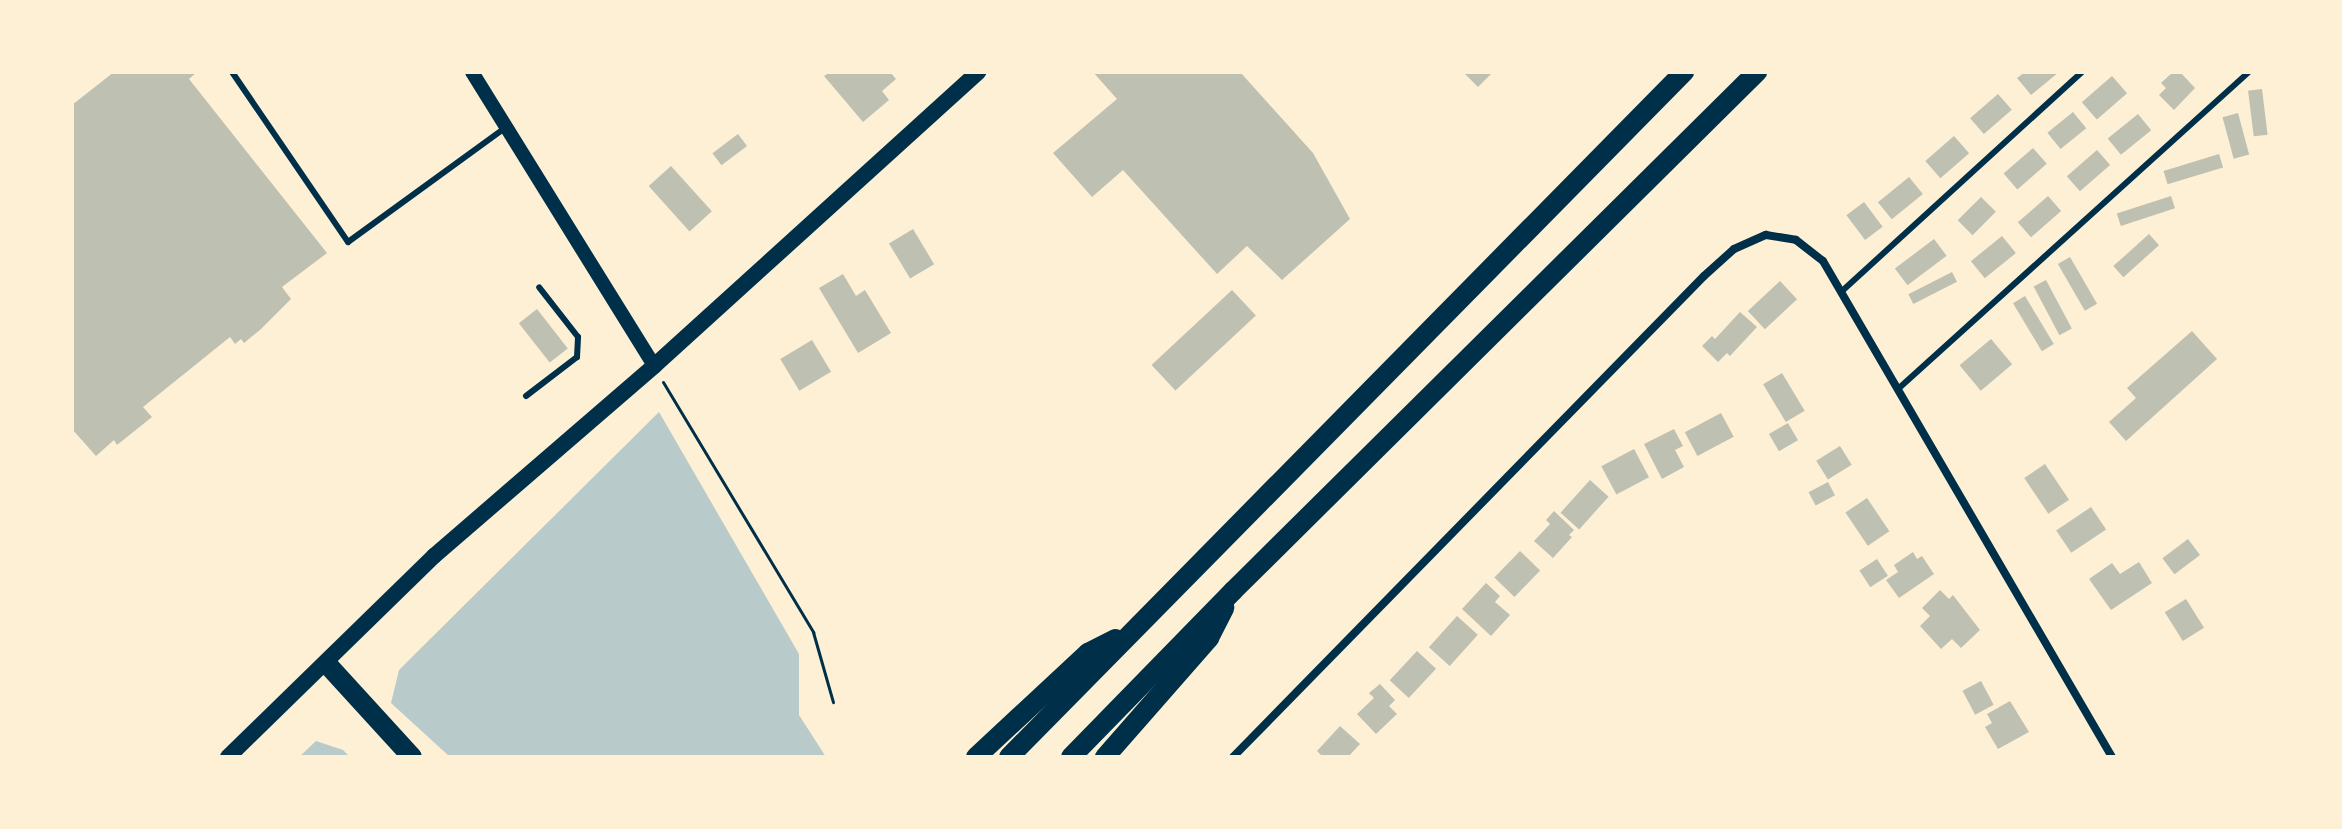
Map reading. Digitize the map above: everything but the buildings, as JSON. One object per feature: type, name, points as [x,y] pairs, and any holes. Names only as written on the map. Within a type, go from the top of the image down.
[{"type":"highway","points":[[1009,757],[1684,72]]},
{"type":"highway","points":[[1071,757],[1233,591],[1757,72]]},
{"type":"highway","points":[[1105,757],[1209,638],[1233,591]]},
{"type":"highway","points":[[976,757],[1088,653],[1133,629]]},
{"type":"highway","points":[[327,664],[412,757]]},
{"type":"main road","points":[[228,757],[327,664],[434,556],[654,366],[978,72]]},
{"type":"street","points":[[472,72],[654,366]]},
{"type":"street","points":[[1233,757],[1734,249],[1766,235],[1796,240],[1823,261],[2112,757]]},
{"type":"lane","points":[[232,72],[348,242],[506,127]]},
{"type":"lane","points":[[1841,292],[2082,72]]},
{"type":"lane","points":[[1898,389],[2249,72]]},
{"type":"lane","points":[[526,396],[577,357],[578,337],[539,287]]},
{"type":"path","points":[[654,366],[813,632],[833,702]]},
{"type":"shaded area","points":[[659,412],[799,654],[799,715],[826,757],[450,757],[391,703],[399,670]]},
{"type":"shaded area","points":[[316,741],[343,750],[350,757],[299,757]]}]
